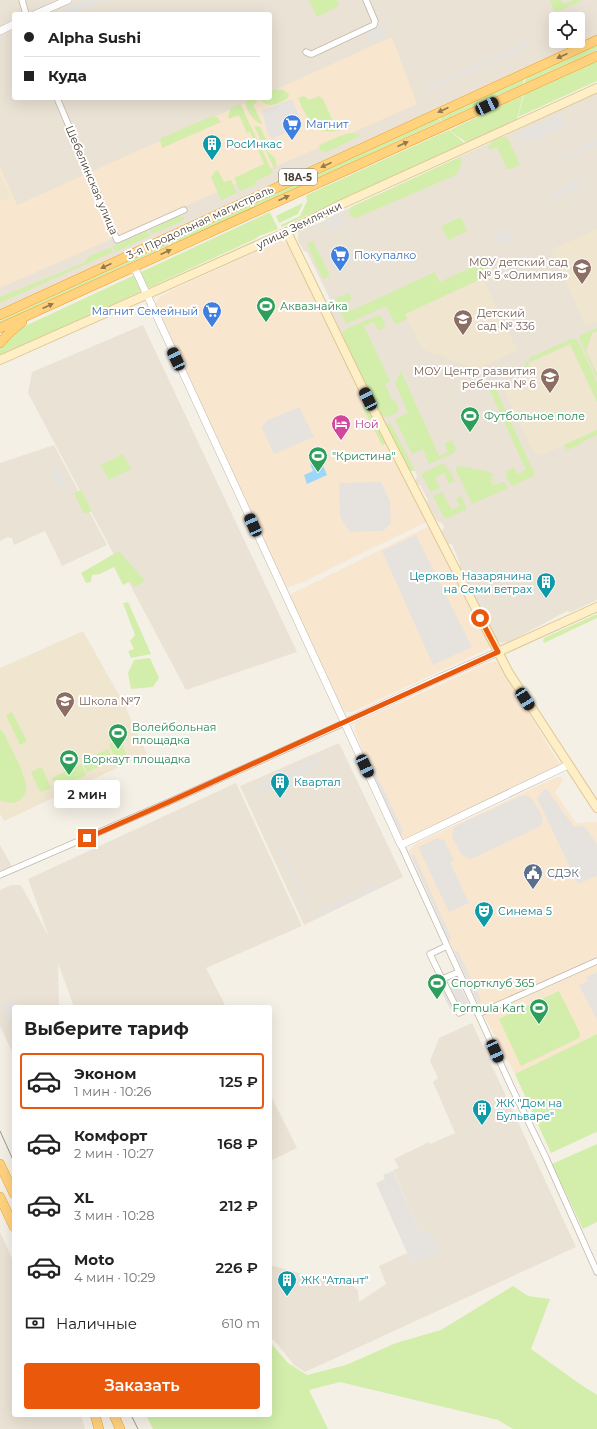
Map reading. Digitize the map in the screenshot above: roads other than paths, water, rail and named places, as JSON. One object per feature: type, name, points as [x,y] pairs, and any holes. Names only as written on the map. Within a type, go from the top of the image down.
[{"type":"highway","name":"3-я Продольная магистраль","points":[[0,315],[597,40]]},
{"type":"highway","name":"3-я Продольная магистраль","points":[[0,328],[597,56]]},
{"type":"highway","points":[[0,343],[10,332],[35,312]]},
{"type":"highway","points":[[0,1164],[10,1179]]},
{"type":"highway","points":[[0,1197],[12,1223]]},
{"type":"highway","points":[[96,1417],[99,1429]]},
{"type":"highway","points":[[115,1417],[120,1429]]},
{"type":"main road","name":"улица Землячки","points":[[0,360],[287,232],[342,204],[597,88]]},
{"type":"main road","points":[[287,232],[368,399],[509,673],[597,808]]},
{"type":"main road","points":[[498,652],[597,607]]},
{"type":"street","points":[[22,0],[25,12]]},
{"type":"street","points":[[41,12],[68,0]]},
{"type":"street","points":[[306,52],[312,54],[374,25],[375,21],[366,0]]},
{"type":"street","points":[[0,31],[12,25]]},
{"type":"street","name":"Шебелинская улица","points":[[58,100],[117,240],[184,210]]},
{"type":"street","points":[[130,269],[135,270],[344,723],[402,845],[474,1006],[549,1164],[597,1272]]},
{"type":"street","points":[[0,875],[164,804],[498,652]]},
{"type":"street","points":[[402,845],[568,765]]},
{"type":"street","points":[[447,946],[430,954],[459,1013],[474,1006]]},
{"type":"street","points":[[478,1014],[597,961]]},
{"type":"street","points":[[442,979],[459,972]]},
{"type":"water","name":"\"Кристина\"","points":[[316,460],[321,461],[327,475],[307,484],[304,475],[313,471],[310,463]]},
{"type":"tram line","points":[[0,1131],[12,1158]]},
{"type":"tram line","points":[[132,1417],[138,1429]]},
{"type":"place","name":"Магнит","points":[[292,141]]},
{"type":"place","name":"РосИнкас","points":[[212,161]]},
{"type":"place","name":"Покупалко","points":[[340,272]]},
{"type":"place","name":"МОУ детский сад № 5 «Олимпия»","points":[[582,285]]},
{"type":"place","name":"Аквазнайка","points":[[266,323]]},
{"type":"place","name":"Магнит Семейный","points":[[212,328]]},
{"type":"place","name":"Детский сад № 336","points":[[463,336]]},
{"type":"place","name":"МОУ Центр развития ребенка № 6","points":[[550,394]]},
{"type":"place","name":"Футбольное поле","points":[[470,433]]},
{"type":"place","name":"Ной","points":[[341,441]]},
{"type":"place","name":"\"Кристина\"","points":[[318,473]]},
{"type":"place","name":"Церковь Назарянина на Семи ветрах","points":[[546,599]]},
{"type":"place","name":"Школа №7","points":[[65,718]]},
{"type":"place","name":"Волейбольная площадка","points":[[118,750]]},
{"type":"place","name":"Воркаут площадка","points":[[69,776]]},
{"type":"place","name":"Квартал","points":[[280,799]]},
{"type":"place","name":"СДЭК","points":[[533,890]]},
{"type":"place","name":"Синема 5","points":[[484,928]]},
{"type":"place","name":"Спортклуб 365","points":[[437,1000]]},
{"type":"place","name":"Formula Kart","points":[[539,1025]]},
{"type":"place","name":"ЖК \"Дом на Бульваре\"","points":[[482,1126]]},
{"type":"place","name":"ЖК \"Атлант\"","points":[[287,1297]]}]
